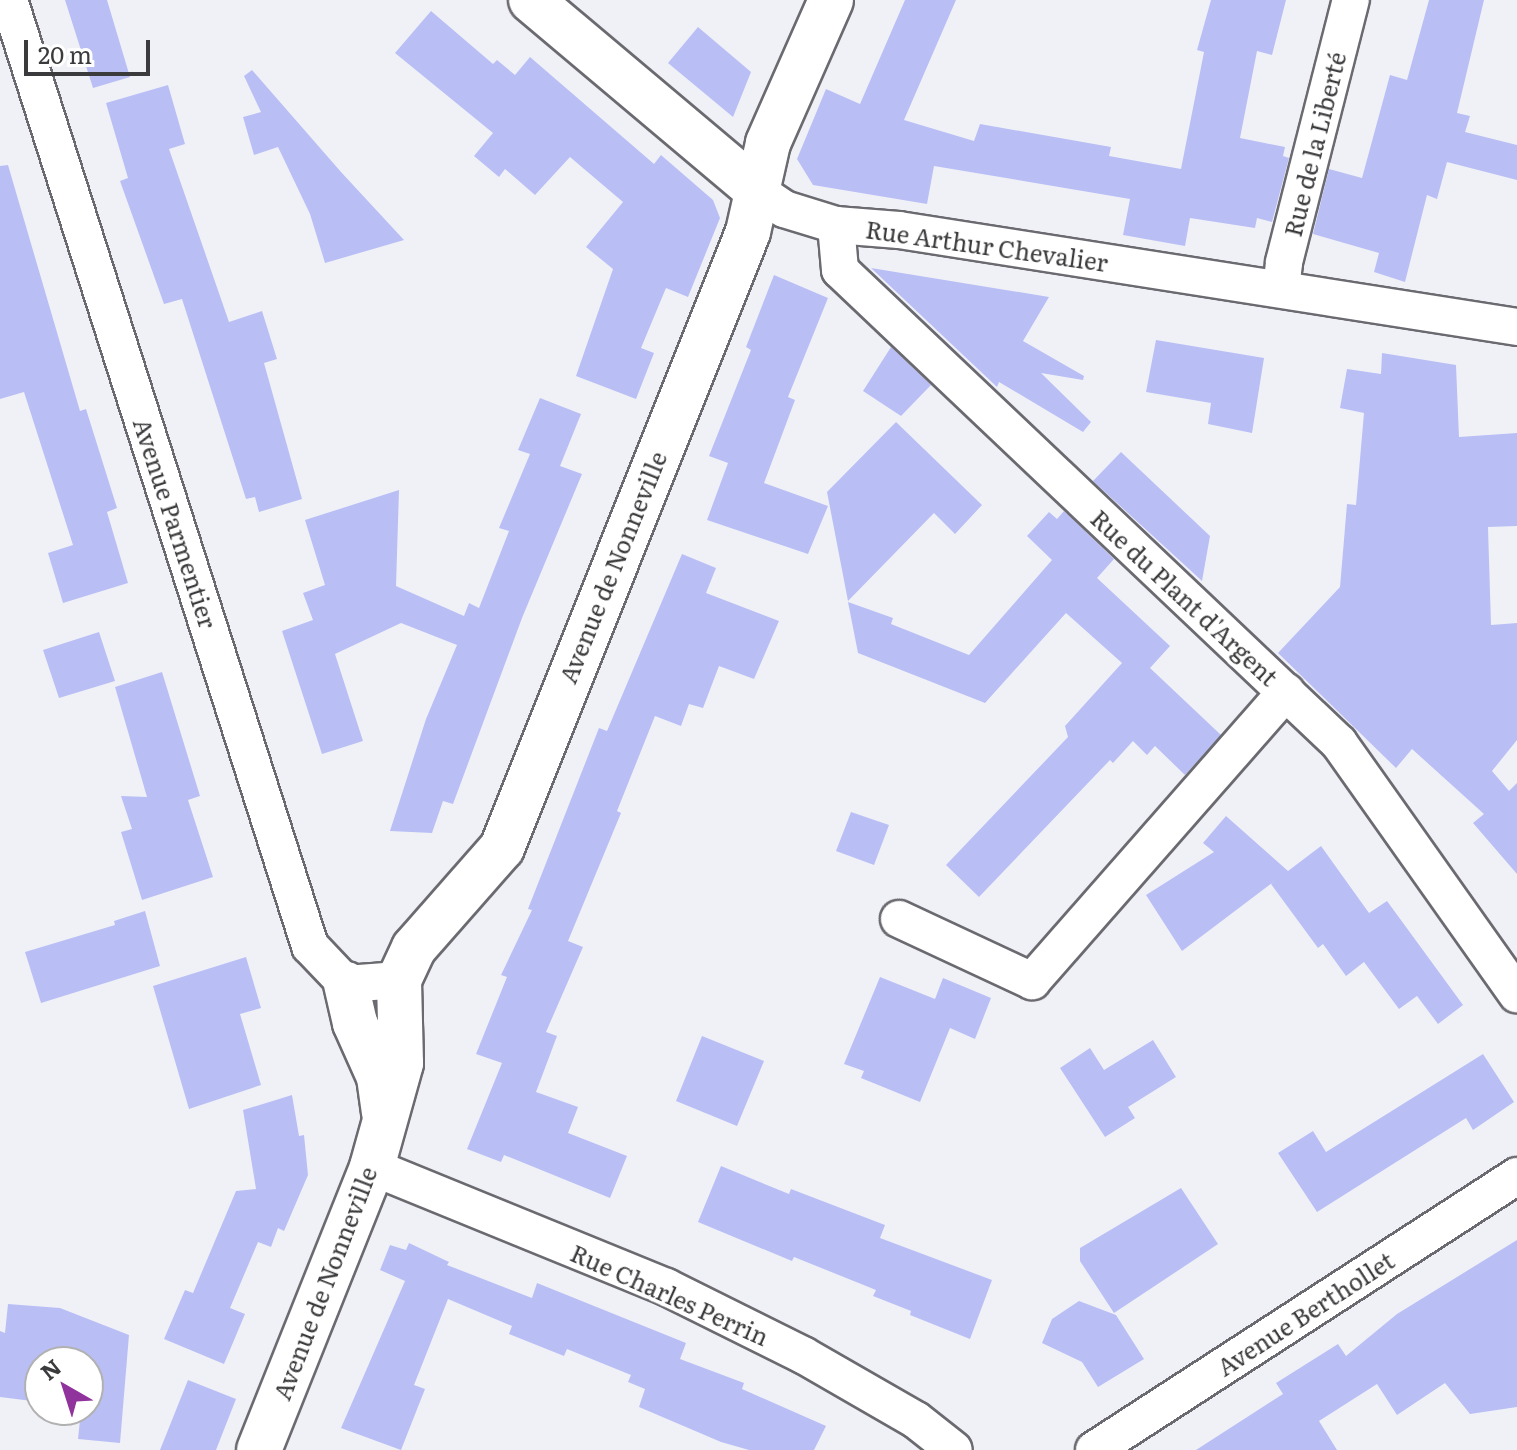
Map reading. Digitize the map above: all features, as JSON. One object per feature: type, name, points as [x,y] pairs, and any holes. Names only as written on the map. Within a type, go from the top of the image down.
[{"type":"street","name":"Avenue Parmentier","points":[[9,0],[310,946],[346,984]]},
{"type":"street","name":"Rue Arthur Chevalier","points":[[531,0],[759,192],[784,209],[836,225],[899,230],[1517,327]]},
{"type":"street","name":"Avenue de Nonneville","points":[[259,1450],[372,1167],[401,1063],[399,980],[414,948],[502,848],[614,559],[748,232],[768,143],[831,0]]},
{"type":"street","name":"Rue de la Liberté","points":[[1281,288],[1284,262],[1351,0]]},
{"type":"street","name":"Rue du Plant d'Argent","points":[[836,225],[840,270],[1339,743],[1517,994]]},
{"type":"street","points":[[899,919],[1032,981],[1286,692]]},
{"type":"street","points":[[346,984],[399,980]]},
{"type":"street","name":"Avenue de Nonneville","points":[[346,984],[355,1023],[379,1077],[385,1115]]},
{"type":"street","name":"Rue Charles Perrin","points":[[372,1167],[666,1287],[803,1355],[916,1420],[954,1450]]},
{"type":"street","name":"Avenue Berthollet","points":[[1094,1450],[1517,1176]]},
{"type":"building","points":[[65,0],[107,0],[130,77],[93,88]]},
{"type":"building","points":[[905,0],[956,0],[904,120],[974,141],[980,124],[1111,147],[1109,156],[1181,169],[1204,52],[1197,50],[1211,0],[1286,0],[1272,55],[1257,51],[1240,138],[1285,147],[1283,156],[1289,158],[1272,222],[1257,218],[1255,228],[1190,218],[1185,246],[1123,235],[1130,199],[934,166],[927,204],[813,185],[797,159],[826,89],[860,104]]},
{"type":"building","points":[[1429,0],[1484,0],[1457,113],[1470,116],[1465,132],[1517,145],[1517,180],[1447,162],[1437,199],[1427,195],[1405,282],[1374,272],[1379,253],[1313,234],[1329,169],[1362,178],[1390,75],[1407,80]]},
{"type":"building","points":[[431,11],[493,64],[497,60],[515,75],[530,57],[654,164],[661,155],[713,200],[720,218],[688,297],[666,288],[641,348],[654,353],[636,399],[576,376],[613,269],[586,247],[623,202],[570,157],[535,195],[505,169],[499,177],[474,156],[493,133],[395,53]]},
{"type":"building","points":[[698,27],[751,72],[733,117],[668,63]]},
{"type":"building","points":[[252,70],[404,240],[325,263],[310,214],[278,147],[254,155],[243,117],[261,112],[244,76]]},
{"type":"building","points":[[168,85],[185,144],[169,149],[229,322],[262,311],[277,359],[264,363],[302,499],[259,512],[255,497],[246,499],[182,299],[164,304],[120,181],[128,178],[106,103]]},
{"type":"building","points":[[8,165],[80,411],[86,409],[117,508],[107,512],[128,583],[63,603],[48,553],[73,545],[24,392],[0,399],[0,166]]},
{"type":"building","points":[[871,268],[1049,297],[1023,341],[1084,376],[1083,380],[1041,373],[1091,422],[1083,432],[999,382],[997,387]]},
{"type":"building","points":[[774,275],[828,298],[788,397],[795,400],[764,483],[828,506],[808,554],[707,520],[728,463],[709,456],[751,350],[746,347]]},
{"type":"building","points":[[1156,340],[1264,358],[1252,433],[1208,424],[1211,403],[1146,392]]},
{"type":"building","points":[[891,347],[931,385],[901,416],[863,391]]},
{"type":"building","points":[[1382,353],[1456,365],[1459,437],[1517,433],[1517,526],[1488,527],[1491,625],[1517,623],[1517,740],[1492,771],[1509,791],[1517,783],[1517,874],[1473,823],[1484,814],[1412,749],[1396,768],[1278,653],[1340,587],[1347,504],[1356,505],[1364,413],[1340,408],[1347,369],[1381,374]]},
{"type":"building","points":[[540,398],[581,414],[560,466],[582,474],[522,618],[453,804],[443,801],[432,833],[390,831],[426,719],[457,645],[401,623],[335,654],[363,741],[322,754],[282,631],[313,620],[303,593],[325,585],[305,520],[399,490],[396,586],[464,616],[469,603],[479,608],[509,531],[499,528],[530,454],[518,450]]},
{"type":"building","points":[[896,422],[982,505],[955,534],[934,513],[848,601],[827,492]]},
{"type":"building","points":[[1121,452],[1210,536],[1202,581],[1093,481]]},
{"type":"building","points":[[1064,511],[1114,559],[1097,578],[1170,646],[1150,668],[1221,735],[1185,775],[1155,746],[1147,755],[1133,741],[1113,763],[1110,760],[979,897],[946,865],[1068,737],[1065,726],[1122,663],[1066,613],[985,703],[858,653],[848,602],[893,618],[891,624],[969,655],[1052,560],[1027,536],[1049,512],[1057,519]]},
{"type":"building","points":[[682,554],[716,568],[706,593],[779,621],[754,679],[719,666],[703,708],[689,704],[681,726],[655,716],[617,811],[621,813],[568,941],[583,947],[546,1032],[557,1036],[536,1092],[578,1107],[568,1133],[627,1156],[610,1198],[504,1155],[501,1162],[467,1149],[502,1063],[476,1054],[507,977],[501,975],[532,910],[528,909],[599,728],[607,731]]},
{"type":"building","points":[[99,632],[115,681],[59,698],[43,650]]},
{"type":"building","points":[[162,672],[200,796],[188,800],[213,877],[142,900],[121,832],[132,829],[121,796],[147,797],[115,687]]},
{"type":"building","points":[[851,812],[889,825],[874,865],[836,851]]},
{"type":"building","points":[[1226,816],[1288,871],[1321,846],[1369,913],[1387,901],[1463,1005],[1438,1024],[1417,996],[1399,1009],[1364,962],[1346,976],[1323,944],[1318,948],[1271,884],[1276,880],[1182,951],[1146,895],[1214,852],[1203,843]]},
{"type":"building","points":[[145,911],[160,966],[41,1003],[25,952],[115,925],[114,921]]},
{"type":"building","points":[[246,957],[261,1008],[240,1014],[261,1085],[189,1109],[153,986]]},
{"type":"building","points":[[880,977],[935,999],[943,978],[991,998],[975,1039],[950,1028],[920,1102],[861,1078],[864,1071],[844,1064]]},
{"type":"building","points":[[702,1036],[764,1061],[737,1126],[676,1101]]},
{"type":"building","points":[[1153,1040],[1176,1077],[1128,1107],[1135,1118],[1105,1137],[1060,1068],[1090,1048],[1104,1070]]},
{"type":"building","points":[[1483,1054],[1514,1102],[1473,1130],[1466,1118],[1317,1212],[1278,1153],[1313,1131],[1326,1152]]},
{"type":"building","points":[[292,1095],[299,1136],[304,1135],[308,1175],[284,1231],[278,1228],[271,1247],[258,1242],[230,1308],[245,1314],[224,1364],[164,1339],[185,1290],[193,1293],[236,1191],[256,1189],[243,1110]]},
{"type":"building","points":[[721,1166],[789,1194],[791,1189],[885,1225],[880,1238],[992,1280],[970,1339],[873,1296],[876,1290],[794,1257],[792,1261],[698,1222]]},
{"type":"building","points":[[1181,1188],[1218,1244],[1114,1313],[1080,1261],[1080,1248]]},
{"type":"building","points":[[1517,1240],[1517,1407],[1470,1414],[1445,1383],[1397,1415],[1377,1384],[1319,1421],[1337,1450],[1196,1450],[1283,1394],[1276,1383],[1338,1344],[1346,1356],[1397,1314]]},
{"type":"building","points":[[409,1243],[449,1262],[447,1265],[532,1298],[537,1283],[686,1343],[680,1359],[744,1383],[742,1389],[826,1426],[814,1450],[749,1450],[721,1442],[639,1407],[645,1389],[628,1382],[631,1375],[567,1349],[564,1356],[509,1334],[512,1326],[448,1299],[414,1385],[425,1389],[401,1450],[341,1428],[405,1281],[380,1270],[390,1245],[406,1250]]},
{"type":"building","points":[[1079,1301],[1116,1315],[1144,1359],[1098,1387],[1082,1362],[1042,1343],[1052,1319]]},
{"type":"building","points":[[8,1304],[60,1308],[129,1335],[120,1443],[78,1439],[79,1426],[104,1426],[104,1346],[24,1346],[24,1400],[0,1397],[0,1331],[5,1333]]},
{"type":"building","points":[[188,1380],[236,1399],[216,1450],[160,1450]]}]
